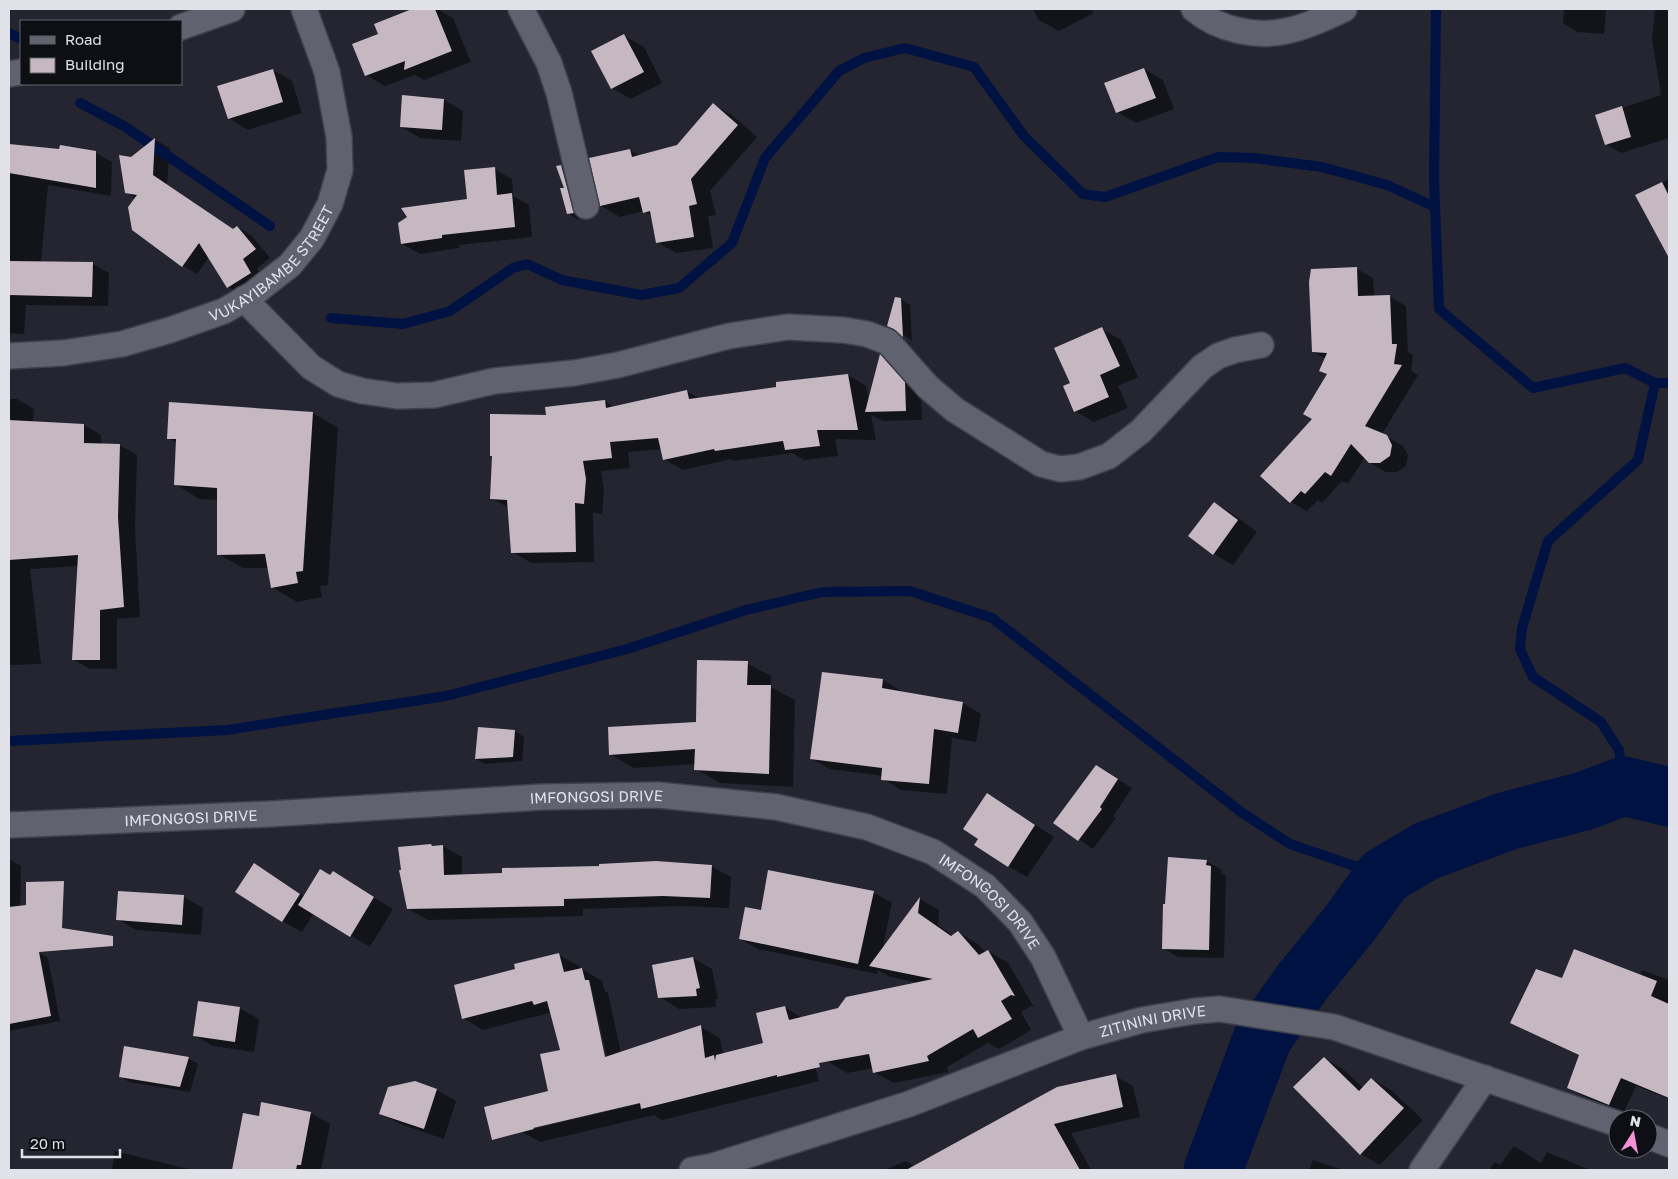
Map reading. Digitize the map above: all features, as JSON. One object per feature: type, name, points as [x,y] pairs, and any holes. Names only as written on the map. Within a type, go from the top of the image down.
[{"type":"street","points":[[182,26],[232,9]]},
{"type":"street","name":"VUKAYIBAMBE STREET","points":[[9,356],[63,353],[122,344],[170,330],[224,310],[244,299],[290,265],[312,238],[330,204],[340,170],[339,136],[327,72],[304,9]]},
{"type":"street","points":[[521,9],[552,71],[586,206]]},
{"type":"street","points":[[1194,9],[1217,23],[1241,31],[1284,32],[1307,25],[1344,9]]},
{"type":"street","points":[[244,299],[311,367],[338,384],[362,391],[397,396],[434,394],[494,381],[574,373],[661,354],[729,336],[788,327],[843,330],[867,334],[888,342],[928,387],[955,410],[1041,464],[1060,469],[1079,467],[1109,456],[1141,431],[1202,367],[1218,356],[1235,350],[1261,345]]},
{"type":"street","name":"IMFONGOSI DRIVE","points":[[9,824],[270,814],[552,797],[658,795],[776,808],[867,827],[933,852],[985,886],[1020,922],[1043,957],[1080,1037]]},
{"type":"street","name":"ZITININI DRIVE","points":[[692,1170],[713,1166],[909,1104],[1080,1037],[1142,1020],[1195,1011],[1220,1009],[1334,1027],[1608,1121]]},
{"type":"street","points":[[1422,1170],[1485,1078]]},
{"type":"building","points":[[412,9],[435,9],[452,51],[404,70],[405,61],[365,76],[352,44],[378,34],[374,24]]},
{"type":"building","points":[[624,34],[644,72],[611,89],[591,51]]},
{"type":"building","points":[[1144,68],[1156,98],[1116,113],[1104,83]]},
{"type":"building","points":[[273,69],[283,102],[228,119],[217,86]]},
{"type":"building","points":[[402,95],[444,99],[442,130],[400,127]]},
{"type":"building","points":[[713,103],[738,125],[691,179],[697,204],[689,206],[694,237],[656,243],[650,211],[643,213],[639,197],[600,206],[589,158],[630,149],[632,157],[677,145]]},
{"type":"building","points":[[1622,106],[1631,137],[1605,145],[1595,115]]},
{"type":"building","points":[[155,138],[153,175],[233,229],[237,226],[256,249],[243,259],[251,273],[227,288],[199,243],[182,267],[132,230],[128,207],[137,195],[125,193],[119,155],[131,157]]},
{"type":"building","points":[[9,144],[59,149],[60,145],[96,151],[96,188],[9,173]]},
{"type":"building","points":[[561,165],[574,213],[567,214],[560,188],[564,188],[556,166]]},
{"type":"building","points":[[495,167],[497,195],[512,193],[515,227],[442,235],[442,238],[401,244],[398,223],[407,217],[401,208],[467,199],[464,170]]},
{"type":"building","points":[[1662,182],[1669,196],[1669,258],[1635,195]]},
{"type":"building","points":[[9,261],[93,262],[92,297],[9,295]]},
{"type":"building","points":[[1357,267],[1358,296],[1390,295],[1392,344],[1397,344],[1394,364],[1402,365],[1365,426],[1387,435],[1392,445],[1390,456],[1380,463],[1369,463],[1351,444],[1331,476],[1325,472],[1305,494],[1301,491],[1290,503],[1260,476],[1312,419],[1303,414],[1327,374],[1319,371],[1327,353],[1312,352],[1309,282],[1311,269]]},
{"type":"building","points":[[895,297],[901,298],[903,337],[887,326]]},
{"type":"building","points":[[1102,327],[1120,366],[1100,375],[1109,397],[1074,412],[1063,386],[1070,383],[1054,348]]},
{"type":"building","points":[[880,354],[905,382],[906,411],[865,412]]},
{"type":"building","points":[[848,374],[858,430],[817,430],[820,446],[785,450],[783,441],[715,451],[714,449],[663,460],[658,438],[610,442],[612,458],[583,461],[586,479],[584,504],[575,503],[576,552],[511,553],[507,500],[490,499],[492,456],[490,456],[490,414],[546,415],[545,407],[605,400],[606,408],[687,390],[689,399],[776,387],[776,382]]},
{"type":"building","points":[[169,402],[313,412],[303,571],[296,572],[298,583],[271,588],[265,554],[217,555],[217,488],[174,485],[176,439],[167,439]]},
{"type":"building","points":[[9,420],[84,424],[84,443],[120,444],[118,517],[124,607],[100,610],[100,660],[72,660],[78,555],[9,560]]},
{"type":"building","points":[[1214,502],[1238,520],[1213,555],[1188,536]]},
{"type":"building","points":[[697,660],[748,661],[747,685],[771,685],[769,774],[694,770],[695,749],[609,755],[608,727],[696,722]]},
{"type":"building","points":[[822,672],[883,679],[882,688],[963,702],[958,733],[934,729],[929,784],[881,780],[882,768],[810,759]]},
{"type":"building","points":[[478,727],[515,730],[513,757],[475,759]]},
{"type":"building","points":[[1096,765],[1118,779],[1100,807],[1102,809],[1078,841],[1053,823]]},
{"type":"building","points":[[987,793],[1035,825],[1008,867],[974,845],[978,839],[963,829]]},
{"type":"building","points":[[431,844],[432,846],[443,845],[444,875],[502,873],[502,868],[599,866],[599,864],[656,861],[712,865],[710,898],[663,896],[564,899],[564,906],[407,909],[399,870],[401,870],[398,847]]},
{"type":"building","points":[[1168,857],[1207,860],[1206,865],[1211,866],[1209,950],[1162,949],[1163,904],[1165,904]]},
{"type":"building","points":[[254,863],[300,894],[282,922],[235,892]]},
{"type":"building","points":[[320,869],[330,875],[333,871],[374,897],[350,937],[298,905]]},
{"type":"building","points":[[768,870],[874,891],[858,964],[739,939],[745,907],[761,910]]},
{"type":"building","points":[[64,881],[62,928],[113,936],[113,946],[39,952],[51,1016],[9,1024],[9,907],[26,905],[26,882]]},
{"type":"building","points":[[118,891],[184,895],[182,925],[116,920]]},
{"type":"building","points":[[920,897],[918,913],[951,936],[958,931],[979,955],[988,950],[1015,996],[1011,995],[1001,1001],[1012,1019],[978,1038],[973,1029],[927,1056],[929,1061],[873,1073],[869,1054],[819,1063],[820,1067],[777,1077],[777,1075],[641,1109],[640,1103],[533,1128],[492,1140],[484,1107],[548,1091],[540,1054],[560,1050],[547,1001],[534,1005],[532,1001],[462,1019],[454,985],[515,969],[514,964],[559,953],[564,972],[582,968],[585,980],[589,980],[605,1057],[701,1025],[705,1058],[714,1055],[715,1061],[716,1055],[763,1043],[756,1013],[785,1006],[789,1020],[838,1008],[846,997],[933,979],[869,966]]},
{"type":"building","points":[[1574,949],[1657,981],[1651,996],[1669,1004],[1669,1098],[1621,1078],[1609,1105],[1567,1088],[1579,1055],[1510,1023],[1536,969],[1562,978]]},
{"type":"building","points":[[693,957],[700,988],[696,989],[697,996],[658,998],[652,965]]},
{"type":"building","points":[[198,1001],[240,1007],[235,1042],[193,1036]]},
{"type":"building","points":[[124,1046],[189,1057],[180,1087],[119,1077]]},
{"type":"building","points":[[1324,1057],[1359,1091],[1371,1078],[1404,1108],[1360,1155],[1293,1087]]},
{"type":"building","points":[[1116,1074],[1123,1107],[1054,1124],[1080,1170],[906,1170],[1057,1087]]},
{"type":"building","points":[[415,1081],[437,1089],[424,1129],[379,1114],[388,1087]]},
{"type":"building","points":[[261,1102],[311,1112],[301,1165],[297,1165],[296,1170],[232,1170],[243,1113],[259,1116]]},
{"type":"waterway","points":[[1436,9],[1434,179],[1439,309],[1533,388],[1625,368],[1655,383],[1638,460],[1548,541],[1522,628],[1520,649],[1533,677],[1601,722],[1619,750],[1624,786]]},
{"type":"waterway","points":[[9,33],[20,38]]},
{"type":"waterway","points":[[331,318],[403,324],[450,311],[513,268],[527,264],[562,280],[641,295],[679,288],[732,243],[765,158],[839,71],[864,58],[905,48],[974,67],[1024,136],[1083,194],[1105,197],[1218,157],[1254,158],[1322,167],[1387,185],[1435,207]]},
{"type":"waterway","points":[[80,103],[124,126],[270,226]]},
{"type":"waterway","points":[[1655,383],[1669,383]]},
{"type":"waterway","points":[[9,741],[227,730],[446,696],[627,649],[746,610],[822,592],[910,591],[992,618],[1241,812],[1290,844],[1384,876]]},
{"type":"waterway","points":[[1213,1170],[1263,1037],[1303,981],[1351,922],[1384,876],[1426,851],[1507,821],[1584,801],[1624,786],[1669,797]]}]
